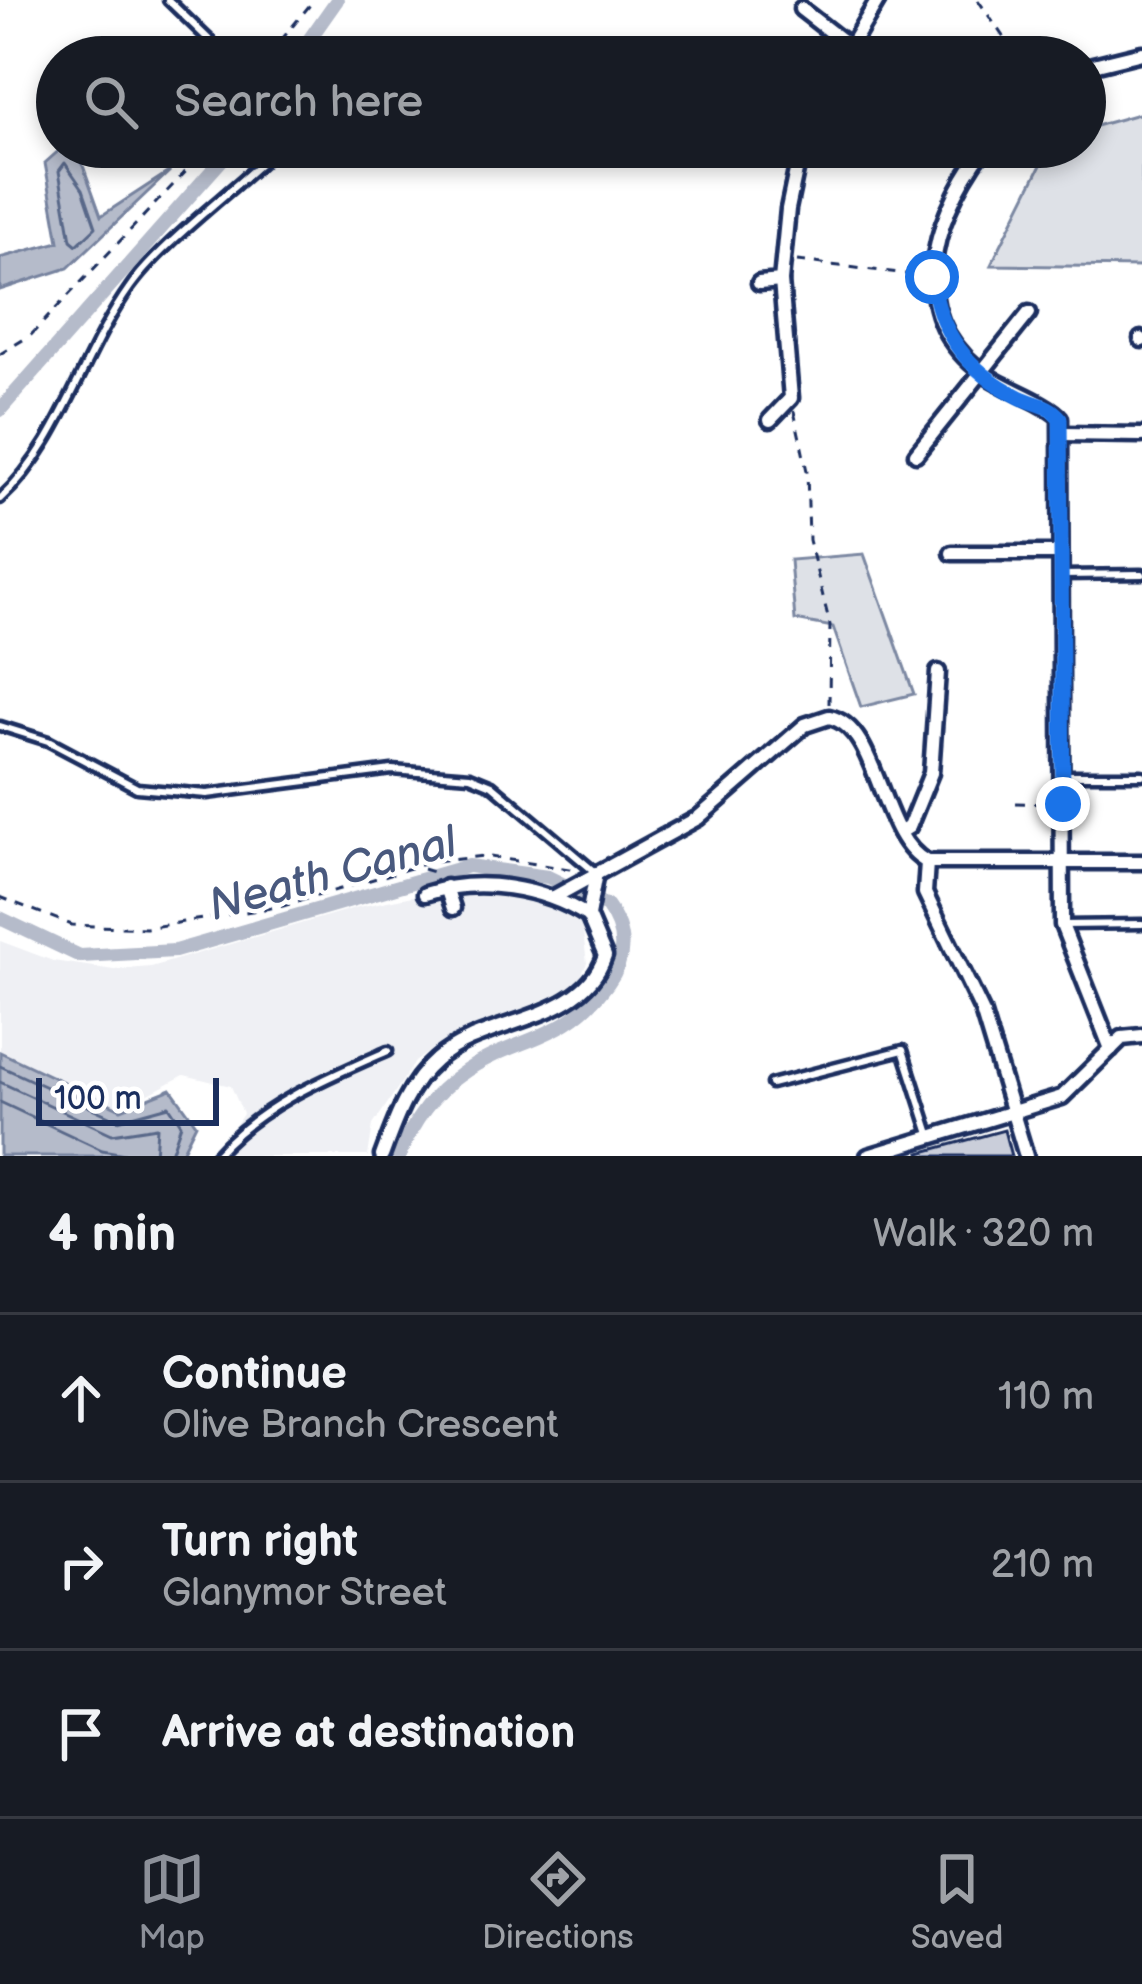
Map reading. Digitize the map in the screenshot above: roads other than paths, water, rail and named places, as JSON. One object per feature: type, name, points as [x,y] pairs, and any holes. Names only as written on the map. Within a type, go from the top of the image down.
[{"type":"street","points":[[857,36],[878,0]]},
{"type":"street","points":[[801,9],[830,36]]},
{"type":"street","points":[[1106,62],[1142,53]]},
{"type":"street","points":[[770,420],[791,398],[781,281],[798,168]]},
{"type":"street","points":[[973,168],[940,224],[932,277],[936,308],[952,345],[981,372],[1021,398],[1052,407],[1060,418],[1062,925],[1111,1049]]},
{"type":"street","points":[[759,283],[781,281]]},
{"type":"street","points":[[916,454],[1029,314]]},
{"type":"street","points":[[1062,434],[1142,435]]},
{"type":"street","points":[[952,553],[1058,553]]},
{"type":"street","points":[[901,832],[908,827],[931,773],[938,672]]},
{"type":"street","points":[[558,894],[585,886],[596,872],[682,829],[806,725],[829,717],[853,730],[901,832],[922,860],[925,893],[982,1011],[1026,1156]]},
{"type":"street","points":[[922,860],[1142,862]]},
{"type":"street","points":[[425,894],[472,884],[558,894],[588,911]]},
{"type":"street","points":[[382,1156],[407,1093],[438,1057],[564,1001],[598,978],[604,956],[588,911],[585,886]]},
{"type":"street","points":[[446,887],[453,908]]},
{"type":"street","points":[[868,1156],[1062,1097],[1122,1038],[1142,1036]]},
{"type":"lane","points":[[168,0],[205,36]]},
{"type":"lane","points":[[0,499],[50,433],[108,319],[134,280],[255,168]]},
{"type":"lane","points":[[1058,575],[1142,574]]},
{"type":"lane","points":[[0,726],[48,741],[137,788],[207,794],[392,770],[470,776],[492,785],[596,872]]},
{"type":"lane","points":[[1060,776],[1142,775]]},
{"type":"lane","points":[[1062,925],[1142,924]]},
{"type":"lane","points":[[771,1084],[904,1050],[931,1137]]},
{"type":"lane","points":[[214,1156],[241,1127],[328,1077],[388,1051]]},
{"type":"water","points":[[46,168],[84,168],[101,216],[170,171],[68,268],[0,290],[0,258],[59,242]]},
{"type":"water","points":[[0,1052],[121,1109],[171,1089],[196,1124],[180,1156],[0,1156]]},
{"type":"waterway","name":"Neath Canal","points":[[312,36],[337,0]]},
{"type":"waterway","name":"Neath Canal","points":[[0,410],[214,168]]},
{"type":"waterway","name":"Neath Canal","points":[[0,918],[80,956],[175,951],[468,866],[548,877],[607,906],[618,925],[621,945],[608,983],[574,1018],[480,1062],[450,1083],[424,1111],[399,1156]]}]
